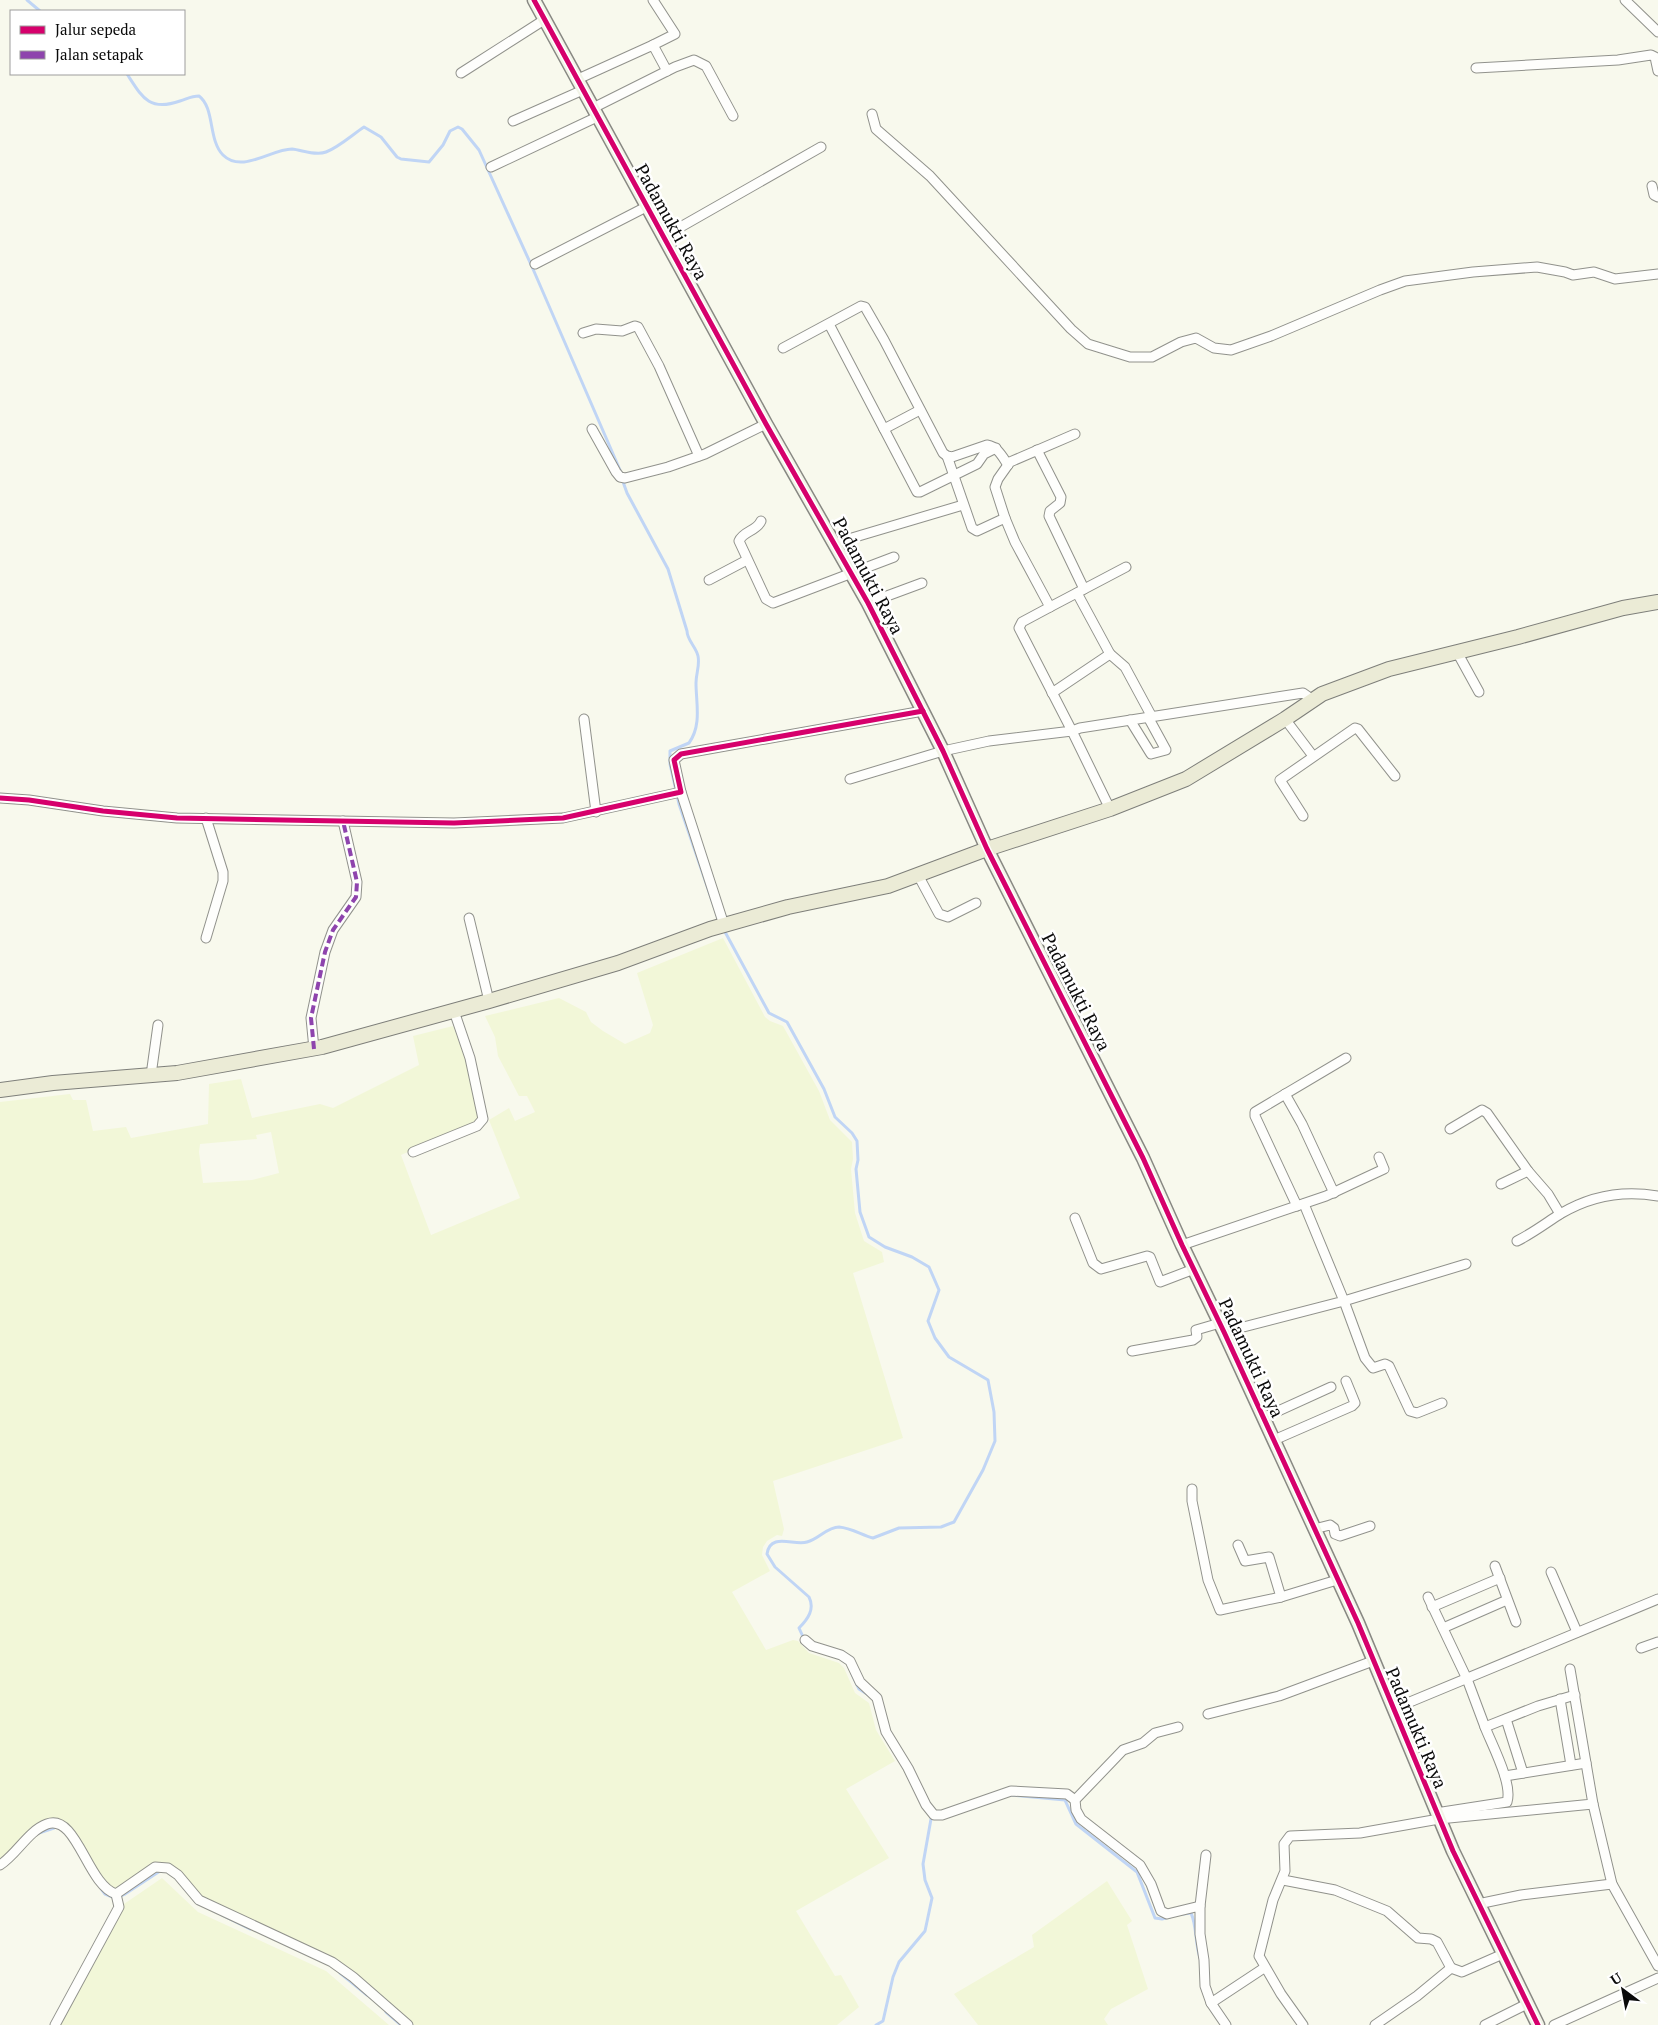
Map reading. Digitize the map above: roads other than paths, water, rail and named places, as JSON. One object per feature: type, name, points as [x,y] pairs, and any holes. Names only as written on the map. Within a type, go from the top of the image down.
[{"type":"main road","points":[[0,1090],[53,1083],[177,1073],[314,1049],[454,1011],[618,963],[724,925],[788,907],[888,886],[987,849],[1110,809],[1186,779],[1285,719],[1322,694],[1389,669],[1623,608],[1658,602]]},
{"type":"street","name":"Padamukti Raya","points":[[534,0],[766,424],[868,603],[942,751],[987,849],[1144,1158],[1182,1246],[1222,1327],[1337,1580],[1438,1816],[1478,1904],[1538,2025]]},
{"type":"street","points":[[513,121],[675,34],[653,0]]},
{"type":"street","points":[[1625,0],[1658,32]]},
{"type":"street","points":[[461,73],[544,20]]},
{"type":"street","points":[[653,45],[667,71]]},
{"type":"street","points":[[1476,68],[1618,60],[1651,55],[1655,57],[1658,71]]},
{"type":"street","points":[[492,167],[595,113],[667,71],[694,60],[706,66],[733,116]]},
{"type":"street","points":[[872,114],[876,129],[930,176],[1071,329],[1088,344],[1130,357],[1152,357],[1181,342],[1196,338],[1214,348],[1231,350],[1271,336],[1405,281],[1473,272],[1536,268],[1574,275],[1594,272],[1615,279],[1658,274]]},
{"type":"street","points":[[663,237],[821,147]]},
{"type":"street","points":[[1652,186],[1654,195],[1658,197]]},
{"type":"street","points":[[534,264],[646,207]]},
{"type":"street","points":[[783,348],[861,306],[865,307],[943,453],[947,456],[963,505],[975,531],[1005,518]]},
{"type":"street","points":[[829,324],[917,492],[977,464],[984,454],[996,448]]},
{"type":"street","points":[[583,333],[596,329],[622,332],[635,326],[638,327],[659,366],[699,456]]},
{"type":"street","points":[[884,429],[920,410]]},
{"type":"street","points":[[592,429],[616,472],[620,477],[625,478],[699,456],[766,424]]},
{"type":"street","points":[[1050,607],[1015,542],[995,487],[998,479],[1010,462],[1074,434]]},
{"type":"street","points":[[947,456],[952,457],[987,445],[996,448],[1008,465]]},
{"type":"street","points":[[1037,450],[1061,497],[1060,503],[1050,511],[1050,516],[1081,591],[1110,654],[1125,668],[1166,750],[1151,754],[1130,720]]},
{"type":"street","points":[[834,543],[963,505]]},
{"type":"street","points":[[761,521],[759,525],[740,538],[739,541],[766,599],[772,603],[894,557]]},
{"type":"street","points":[[709,580],[747,560]]},
{"type":"street","points":[[1110,809],[1019,628],[1022,622],[1126,567]]},
{"type":"street","points":[[868,603],[922,583]]},
{"type":"street","points":[[1457,652],[1479,692]]},
{"type":"street","points":[[1052,693],[1110,654]]},
{"type":"street","points":[[850,779],[942,751],[990,741],[1072,731],[1080,728],[1304,693],[1313,700]]},
{"type":"street","points":[[724,925],[681,792],[674,760],[681,754],[922,711]]},
{"type":"street","points":[[584,719],[596,812]]},
{"type":"street","points":[[1285,719],[1313,756]]},
{"type":"street","points":[[1303,816],[1280,780],[1357,728],[1395,776]]},
{"type":"street","points":[[0,798],[121,812],[206,818],[454,823],[563,818],[681,792]]},
{"type":"street","points":[[206,818],[223,872],[223,881],[206,938]]},
{"type":"street","points":[[314,1049],[311,1018],[325,952],[333,930],[356,897],[357,882],[343,821]]},
{"type":"street","points":[[918,875],[939,914],[948,917],[976,903]]},
{"type":"street","points":[[469,918],[489,1001]]},
{"type":"street","points":[[413,1152],[477,1126],[484,1119],[470,1058],[454,1011]]},
{"type":"street","points":[[151,1075],[158,1025]]},
{"type":"street","points":[[1346,1058],[1257,1110],[1254,1114],[1301,1205],[1344,1301],[1365,1358],[1373,1368],[1385,1364],[1390,1366],[1410,1411],[1417,1413],[1442,1403]]},
{"type":"street","points":[[1285,1094],[1302,1124],[1334,1193]]},
{"type":"street","points":[[1450,1128],[1482,1110],[1487,1112],[1528,1171],[1548,1194],[1560,1214]]},
{"type":"street","points":[[1182,1246],[1334,1193],[1384,1169],[1379,1157]]},
{"type":"street","points":[[1501,1184],[1528,1171]]},
{"type":"street","points":[[1517,1240],[1529,1235],[1560,1214],[1583,1203],[1619,1193],[1639,1192],[1658,1196]]},
{"type":"street","points":[[1075,1218],[1093,1263],[1101,1268],[1147,1256],[1150,1258],[1160,1282],[1194,1269]]},
{"type":"street","points":[[1132,1351],[1193,1340],[1197,1336],[1196,1330],[1222,1327],[1344,1301],[1466,1264]]},
{"type":"street","points":[[1274,1440],[1352,1406],[1355,1403],[1355,1399],[1346,1381]]},
{"type":"street","points":[[1264,1418],[1331,1387]]},
{"type":"street","points":[[1192,1489],[1192,1501],[1208,1580],[1218,1608],[1222,1610],[1281,1597],[1337,1580]]},
{"type":"street","points":[[1314,1529],[1330,1525],[1334,1528],[1335,1534],[1340,1536],[1370,1526]]},
{"type":"street","points":[[1238,1545],[1245,1561],[1269,1556],[1281,1597]]},
{"type":"street","points":[[1495,1566],[1516,1622]]},
{"type":"street","points":[[1551,1572],[1577,1632]]},
{"type":"street","points":[[1432,1606],[1500,1578]]},
{"type":"street","points":[[1304,2025],[1259,1960],[1259,1950],[1273,1900],[1283,1880],[1285,1871],[1284,1844],[1290,1836],[1360,1833],[1505,1803],[1508,1798],[1505,1776],[1467,1679],[1428,1597]]},
{"type":"street","points":[[1393,1709],[1658,1599]]},
{"type":"street","points":[[1443,1628],[1507,1600]]},
{"type":"street","points":[[805,1640],[812,1646],[842,1655],[850,1661],[860,1682],[877,1698],[886,1732],[908,1768],[926,1805],[934,1815],[942,1815],[1011,1791],[1067,1794],[1075,1800],[1076,1810],[1081,1819],[1140,1865],[1151,1884],[1161,1911],[1167,1914],[1200,1906]]},
{"type":"street","points":[[1641,1648],[1658,1642]]},
{"type":"street","points":[[1208,1714],[1279,1696],[1373,1661]]},
{"type":"street","points":[[1570,1669],[1592,1804],[1612,1884],[1658,1966]]},
{"type":"street","points":[[1485,1727],[1575,1695]]},
{"type":"street","points":[[1560,1699],[1571,1765]]},
{"type":"street","points":[[1506,1719],[1523,1773]]},
{"type":"street","points":[[1075,1800],[1119,1753],[1143,1742],[1155,1733],[1178,1727]]},
{"type":"street","points":[[1505,1776],[1586,1762]]},
{"type":"street","points":[[1438,1816],[1592,1804]]},
{"type":"street","points":[[0,1865],[38,1828],[47,1824],[58,1823],[68,1829],[98,1880],[107,1890],[116,1894]]},
{"type":"street","points":[[1206,1855],[1200,1906],[1200,1934],[1205,1969],[1204,1979],[1211,2003],[1226,2025]]},
{"type":"street","points":[[116,1894],[155,1867],[168,1868],[178,1875],[199,1900],[332,1962],[353,1977],[408,2025]]},
{"type":"street","points":[[1283,1880],[1335,1890],[1387,1911],[1418,1938],[1431,1939],[1437,1942],[1451,1968],[1462,1972],[1503,1954]]},
{"type":"street","points":[[1478,1904],[1522,1895],[1612,1884]]},
{"type":"street","points":[[55,2025],[119,1907],[116,1894]]},
{"type":"street","points":[[1211,2003],[1264,1968]]},
{"type":"street","points":[[1375,2025],[1417,1996],[1451,1968]]},
{"type":"street","points":[[1554,2025],[1658,1978]]},
{"type":"street","points":[[1484,2025],[1527,2004]]},
{"type":"waterway","points":[[27,0],[39,10]]},
{"type":"waterway","points":[[128,75],[142,96],[154,103],[161,105],[169,104],[199,96],[204,101],[210,116],[218,149],[231,160],[239,162],[292,149],[313,153],[326,152],[341,144],[364,127],[381,137],[397,157],[429,162],[443,145],[450,131],[458,127],[462,129],[479,150],[620,470]]},
{"type":"waterway","points":[[622,479],[627,493],[668,569],[688,637],[698,656],[696,729],[689,743],[670,751],[670,764],[679,804],[718,918]]},
{"type":"waterway","points":[[724,930],[769,1013],[787,1022],[824,1089],[835,1117],[852,1133],[857,1141],[858,1160],[856,1169],[860,1212],[869,1237],[885,1247],[912,1257],[929,1267],[939,1290],[928,1321],[935,1338],[949,1357],[988,1380],[994,1412],[995,1441],[983,1470],[954,1522],[941,1527],[899,1528],[873,1538],[839,1527],[807,1542],[783,1541],[773,1543],[769,1547],[767,1554],[775,1567],[809,1597],[811,1601],[810,1614],[799,1628],[804,1639]]},
{"type":"waterway","points":[[852,1674],[859,1689],[867,1694]]},
{"type":"waterway","points":[[1012,1795],[1065,1800],[1076,1824],[1137,1872],[1155,1918],[1170,1917]]},
{"type":"waterway","points":[[876,2025],[883,2021],[893,1977],[899,1962],[925,1931],[932,1898],[925,1880],[923,1864],[931,1819]]},
{"type":"waterway","points":[[39,1833],[54,1828]]},
{"type":"waterway","points":[[102,1890],[105,1894],[115,1898],[125,1894],[160,1871]]},
{"type":"waterway","points":[[1183,1914],[1191,1913],[1200,1958]]},
{"type":"waterway","points":[[222,1915],[250,1929]]},
{"type":"waterway","points":[[340,1973],[367,1995]]},
{"type":"waterway","points":[[386,2012],[401,2025]]}]
